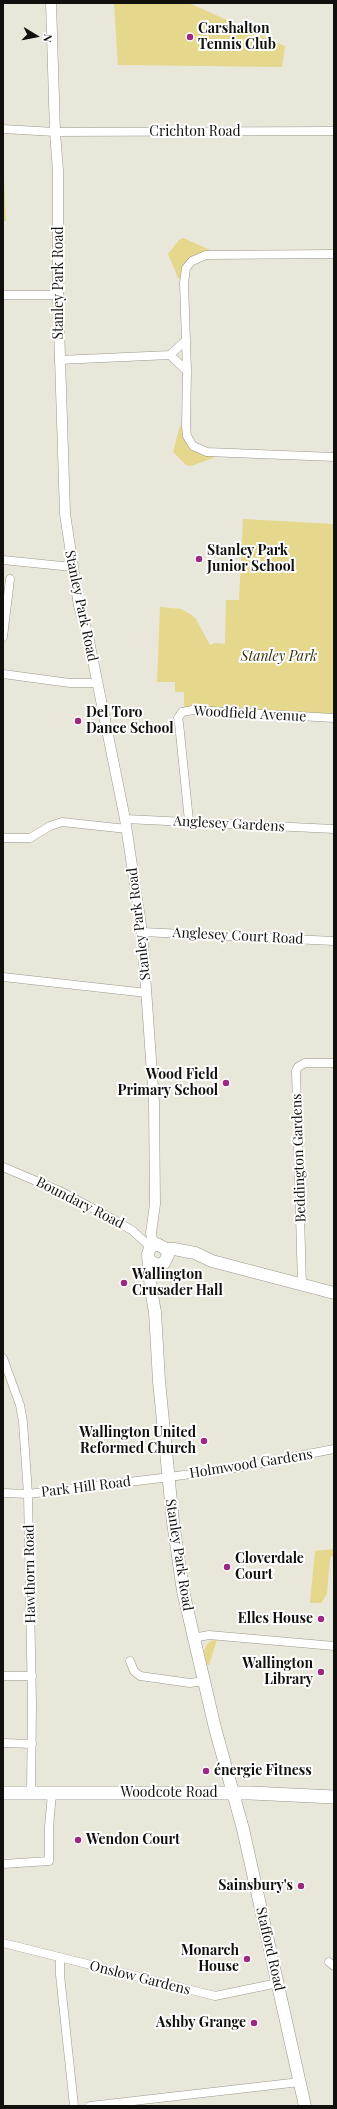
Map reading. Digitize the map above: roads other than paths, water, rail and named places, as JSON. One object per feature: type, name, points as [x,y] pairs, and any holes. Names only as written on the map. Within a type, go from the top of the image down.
[{"type":"main road","points":[[158,1254],[174,1249],[195,1253],[212,1261],[302,1286],[334,1292]]},
{"type":"main road","name":"Stanley Park Road","points":[[158,1254],[155,1312],[168,1477],[176,1548],[193,1638],[223,1760],[234,1793]]},
{"type":"main road","name":"Woodcote Road","points":[[3,1793],[234,1793],[334,1797]]},
{"type":"main road","name":"Stafford Road","points":[[234,1793],[305,2106]]},
{"type":"street","name":"Stanley Park Road","points":[[51,3],[55,132],[60,212],[58,295],[59,360],[65,514],[72,567],[125,819],[142,932],[154,1102],[155,1204],[158,1214],[158,1254]]},
{"type":"street","name":"Crichton Road","points":[[3,129],[55,132],[334,131]]},
{"type":"street","points":[[334,254],[215,254],[199,257],[192,261],[186,268],[184,276],[188,436],[190,442],[198,450],[207,452],[334,457]]},
{"type":"street","points":[[3,295],[58,295]]},
{"type":"street","points":[[59,360],[170,355],[186,340]]},
{"type":"street","points":[[170,355],[187,371]]},
{"type":"street","points":[[3,560],[72,567]]},
{"type":"street","points":[[3,637],[10,579]]},
{"type":"street","points":[[3,674],[70,683],[97,683]]},
{"type":"street","name":"Woodfield Avenue","points":[[189,821],[178,718],[182,712],[193,710],[334,718]]},
{"type":"street","name":"Anglesey Gardens","points":[[125,819],[334,829]]},
{"type":"street","points":[[3,838],[30,838],[50,826],[62,822],[126,829]]},
{"type":"street","name":"Anglesey Court Road","points":[[142,932],[334,941]]},
{"type":"street","points":[[3,976],[147,993]]},
{"type":"street","name":"Beddington Gardens","points":[[302,1286],[296,1072],[298,1067],[305,1063],[334,1063]]},
{"type":"street","name":"Boundary Road","points":[[3,1167],[62,1192],[133,1231],[158,1254]]},
{"type":"street","name":"Hawthorn Road","points":[[3,1358],[20,1405],[23,1422],[28,1494],[32,1676],[31,1793]]},
{"type":"street","name":"Holmwood Gardens","points":[[168,1477],[241,1466],[334,1449]]},
{"type":"street","name":"Park Hill Road","points":[[3,1493],[28,1494],[168,1477]]},
{"type":"street","points":[[193,1638],[209,1634],[334,1646]]},
{"type":"street","points":[[130,1661],[134,1671],[140,1676],[190,1683],[204,1681]]},
{"type":"street","points":[[3,1676],[32,1676]]},
{"type":"street","points":[[3,1743],[32,1744]]},
{"type":"street","points":[[3,1864],[49,1861],[49,1827],[52,1793]]},
{"type":"street","name":"Onslow Gardens","points":[[3,1943],[216,1996],[278,1983]]},
{"type":"street","points":[[60,1958],[60,1975],[74,2106]]},
{"type":"street","points":[[90,2106],[300,2082]]},
{"type":"place","name":"Carshalton Tennis Club","points":[[190,37]]},
{"type":"place","name":"Stanley Park Junior School","points":[[199,559]]},
{"type":"place","name":"Del Toro Dance School","points":[[78,721]]},
{"type":"place","name":"Wood Field Primary School","points":[[226,1083]]},
{"type":"place","name":"Wallington Crusader Hall","points":[[124,1283]]},
{"type":"place","name":"Wallington United Reformed Church","points":[[204,1441]]},
{"type":"place","name":"Cloverdale Court","points":[[227,1567]]},
{"type":"place","name":"Elles House","points":[[321,1619]]},
{"type":"place","name":"Wallington Library","points":[[321,1672]]},
{"type":"place","name":"énergie Fitness","points":[[206,1771]]},
{"type":"place","name":"Wendon Court","points":[[78,1840]]},
{"type":"place","name":"Sainsbury's","points":[[301,1886]]},
{"type":"place","name":"Monarch House","points":[[247,1959]]},
{"type":"place","name":"Ashby Grange","points":[[254,2023]]},
{"type":"park label","name":"Stanley Park","points":[[279,657]]}]
